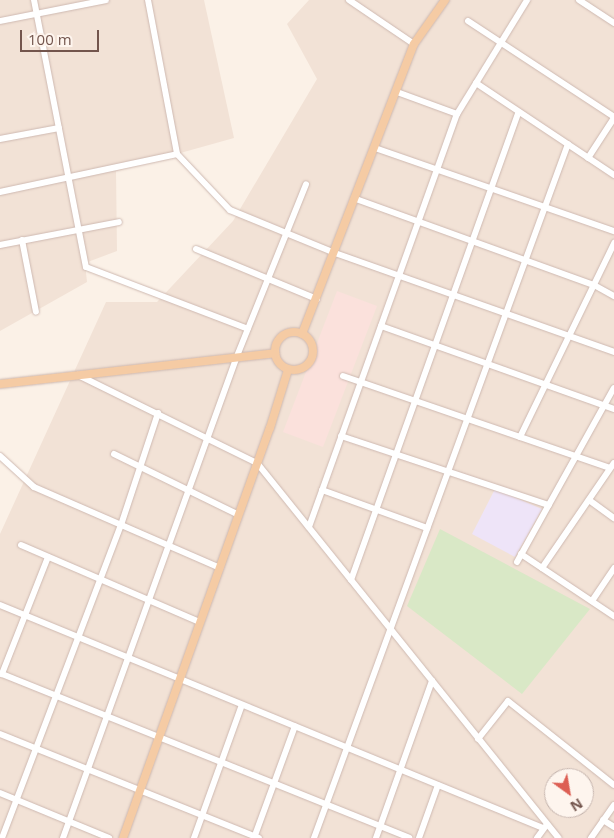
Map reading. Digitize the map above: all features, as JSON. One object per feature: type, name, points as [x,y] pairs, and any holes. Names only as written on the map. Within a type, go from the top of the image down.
[{"type":"main road","points":[[302,334],[317,300],[414,44],[445,0]]},
{"type":"main road","points":[[288,370],[279,363],[275,353],[283,336],[302,334]]},
{"type":"main road","points":[[288,370],[305,366],[312,356],[312,346],[302,334]]},
{"type":"main road","points":[[0,384],[275,353]]},
{"type":"main road","points":[[123,838],[220,568],[288,370]]},
{"type":"street","points":[[34,0],[86,267],[248,329]]},
{"type":"street","points":[[0,21],[106,0]]},
{"type":"street","points":[[148,0],[177,154],[230,210],[335,253],[614,352]]},
{"type":"street","points":[[349,0],[414,44]]},
{"type":"street","points":[[309,527],[457,114],[527,0]]},
{"type":"street","points":[[579,0],[614,23]]},
{"type":"street","points":[[468,21],[614,117],[588,158]]},
{"type":"street","points":[[476,83],[614,175]]},
{"type":"street","points":[[397,92],[457,114]]},
{"type":"street","points":[[351,580],[520,112]]},
{"type":"street","points":[[0,139],[59,128]]},
{"type":"street","points":[[314,838],[568,144]]},
{"type":"street","points":[[375,148],[614,231]]},
{"type":"street","points":[[0,192],[177,154]]},
{"type":"street","points":[[64,838],[237,356],[306,184]]},
{"type":"street","points":[[356,199],[594,285],[614,296]]},
{"type":"street","points":[[0,245],[119,222]]},
{"type":"street","points":[[22,240],[36,312]]},
{"type":"street","points":[[520,437],[614,243]]},
{"type":"street","points":[[196,249],[317,300]]},
{"type":"street","points":[[381,326],[605,404],[614,409]]},
{"type":"street","points":[[76,374],[257,463],[478,739],[545,827],[559,838]]},
{"type":"street","points":[[343,376],[576,456],[612,466],[542,568]]},
{"type":"street","points":[[517,562],[614,388]]},
{"type":"street","points":[[2,838],[76,636],[121,525],[158,413]]},
{"type":"street","points":[[341,436],[548,505]]},
{"type":"street","points":[[114,454],[239,514]]},
{"type":"street","points":[[0,456],[34,487],[220,568]]},
{"type":"street","points":[[322,490],[427,528]]},
{"type":"street","points":[[589,500],[614,518]]},
{"type":"street","points":[[21,545],[200,622]]},
{"type":"street","points":[[521,554],[614,616]]},
{"type":"street","points":[[48,557],[2,674],[409,838]]},
{"type":"street","points":[[592,601],[614,568]]},
{"type":"street","points":[[0,605],[400,770],[545,827]]},
{"type":"street","points":[[376,838],[432,681]]},
{"type":"street","points":[[478,739],[508,701],[614,785]]},
{"type":"street","points":[[194,838],[242,705]]},
{"type":"street","points":[[0,734],[256,837],[295,726]]},
{"type":"street","points":[[419,838],[438,785]]},
{"type":"street","points":[[0,793],[109,838]]},
{"type":"street","points":[[591,838],[614,805]]},
{"type":"street","points":[[604,820],[614,827]]},
{"type":"street","points":[[537,838],[545,827]]},
{"type":"shaded area","points":[[0,0],[204,0],[234,138],[116,171],[117,251],[85,263],[87,282],[0,331]]},
{"type":"shaded area","points":[[309,0],[614,0],[614,838],[0,838],[0,534],[106,302],[157,302],[233,221],[317,79],[287,24]]},
{"type":"shaded area","points":[[337,291],[377,306],[323,447],[283,432]]},
{"type":"shaded area","points":[[495,489],[542,509],[515,557],[472,534]]},
{"type":"green space","points":[[440,529],[590,609],[522,694],[407,606]]}]
